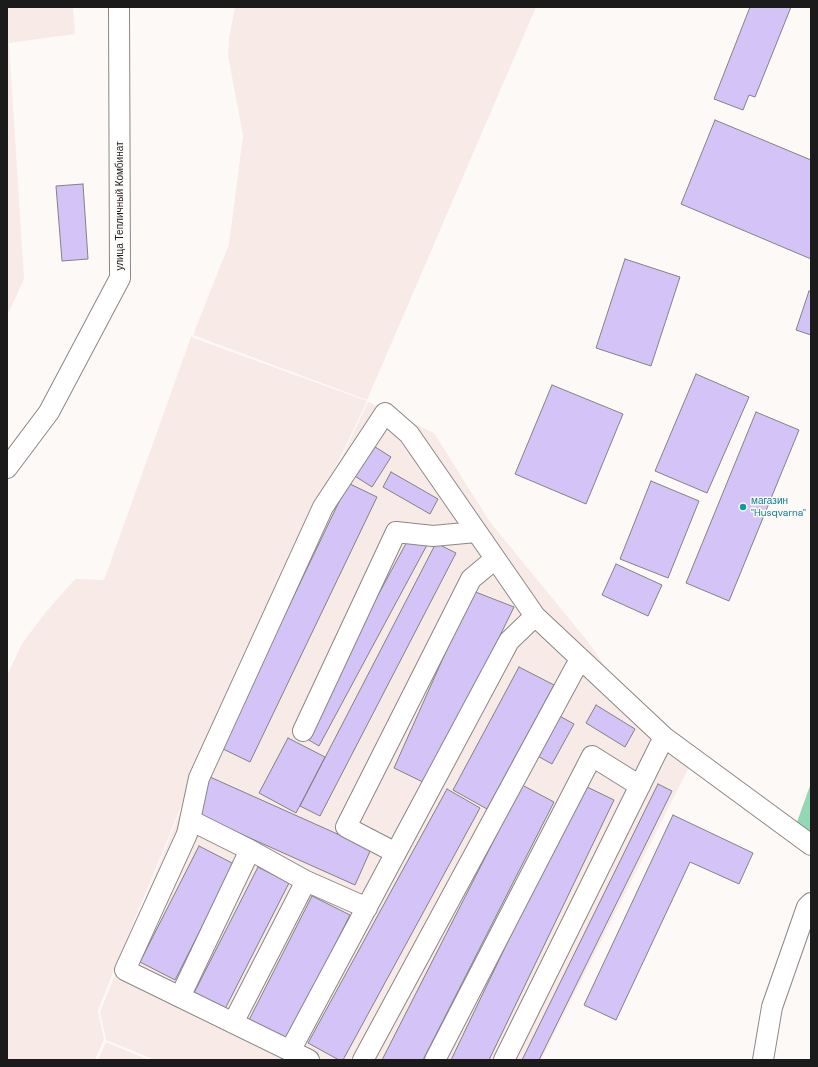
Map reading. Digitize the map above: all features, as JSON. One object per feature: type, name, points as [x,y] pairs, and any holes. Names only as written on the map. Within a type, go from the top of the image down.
[{"type":"street","name":"улица Тепличный Комбинат","points":[[7,468],[49,412],[120,278],[119,7]]},
{"type":"street","points":[[309,1060],[125,970],[187,834],[199,778],[323,507],[385,413],[409,434],[535,616],[664,737],[811,845]]},
{"type":"street","points":[[303,731],[396,532],[433,536],[476,532]]},
{"type":"street","points":[[396,853],[346,827],[471,579],[495,559]]},
{"type":"street","points":[[290,1051],[509,641],[535,616]]},
{"type":"street","points":[[363,1060],[580,659]]},
{"type":"street","points":[[504,1060],[664,737]]},
{"type":"street","points":[[435,1060],[592,756],[640,786]]},
{"type":"street","points":[[190,820],[250,850],[306,881],[367,908]]},
{"type":"street","points":[[180,997],[250,850]]},
{"type":"street","points":[[233,1023],[306,881]]},
{"type":"street","points":[[763,1060],[772,1007],[807,907],[811,903]]},
{"type":"shaded area","points":[[7,7],[73,7],[75,34],[9,43],[24,279],[7,316]]},
{"type":"shaded area","points":[[235,7],[536,7],[367,400],[193,335],[229,244],[243,136],[228,55],[229,38]]},
{"type":"shaded area","points":[[191,337],[367,401],[219,714],[98,1011],[104,1039],[95,1060],[7,1060],[7,675],[23,642],[46,612],[75,579],[104,580]]},
{"type":"shaded area","points":[[368,402],[434,433],[490,522],[589,643],[617,684],[696,753],[541,1060],[155,1060],[106,1040],[100,1012],[219,715]]},
{"type":"shaded area","points":[[106,1042],[149,1060],[98,1060]]},
{"type":"green space","points":[[811,783],[811,833],[797,822]]},
{"type":"building","points":[[750,7],[791,7],[755,97],[749,95],[743,110],[714,99]]},
{"type":"building","points":[[715,120],[811,160],[811,259],[681,204]]},
{"type":"building","points":[[83,184],[88,259],[62,261],[56,186]]},
{"type":"building","points":[[625,259],[680,277],[651,366],[596,348]]},
{"type":"building","points":[[809,291],[811,292],[811,335],[796,330]]},
{"type":"building","points":[[696,374],[749,397],[707,493],[655,471]]},
{"type":"building","points":[[552,385],[623,414],[586,504],[515,474]]},
{"type":"building","name":"магазин \"Husqvarna\"","points":[[756,412],[799,430],[729,601],[686,583]]},
{"type":"building","points":[[369,443],[391,457],[372,487],[350,473]]},
{"type":"building","points":[[391,472],[438,499],[430,514],[383,487]]},
{"type":"building","points":[[651,481],[699,501],[668,578],[620,559]]},
{"type":"building","points":[[348,483],[377,497],[250,762],[221,748]]},
{"type":"building","points":[[410,536],[427,545],[319,746],[302,736]]},
{"type":"building","points":[[436,543],[456,553],[320,816],[300,806]]},
{"type":"building","points":[[616,564],[662,585],[648,616],[602,595]]},
{"type":"building","points":[[473,591],[514,607],[427,784],[394,768]]},
{"type":"building","points":[[519,667],[554,685],[487,809],[453,790]]},
{"type":"building","points":[[596,705],[635,729],[625,747],[586,723]]},
{"type":"building","points":[[556,714],[574,724],[552,764],[534,754]]},
{"type":"building","points":[[288,738],[325,757],[296,813],[259,793]]},
{"type":"building","points":[[210,777],[371,849],[355,885],[194,813]]},
{"type":"building","points":[[658,784],[672,791],[539,1060],[522,1060]]},
{"type":"building","points":[[522,785],[554,802],[423,1060],[382,1060]]},
{"type":"building","points":[[583,785],[614,800],[489,1060],[451,1060]]},
{"type":"building","points":[[447,789],[480,808],[343,1060],[339,1060],[308,1043]]},
{"type":"building","points":[[673,815],[753,853],[739,884],[690,862],[616,1020],[584,1005]]},
{"type":"building","points":[[199,846],[234,864],[175,980],[140,962]]},
{"type":"building","points":[[258,867],[289,883],[225,1009],[194,993]]},
{"type":"building","points":[[312,896],[350,915],[286,1042],[248,1022]]},
{"type":"place","name":"магазин \"Husqvarna\"","points":[[743,507]]}]
